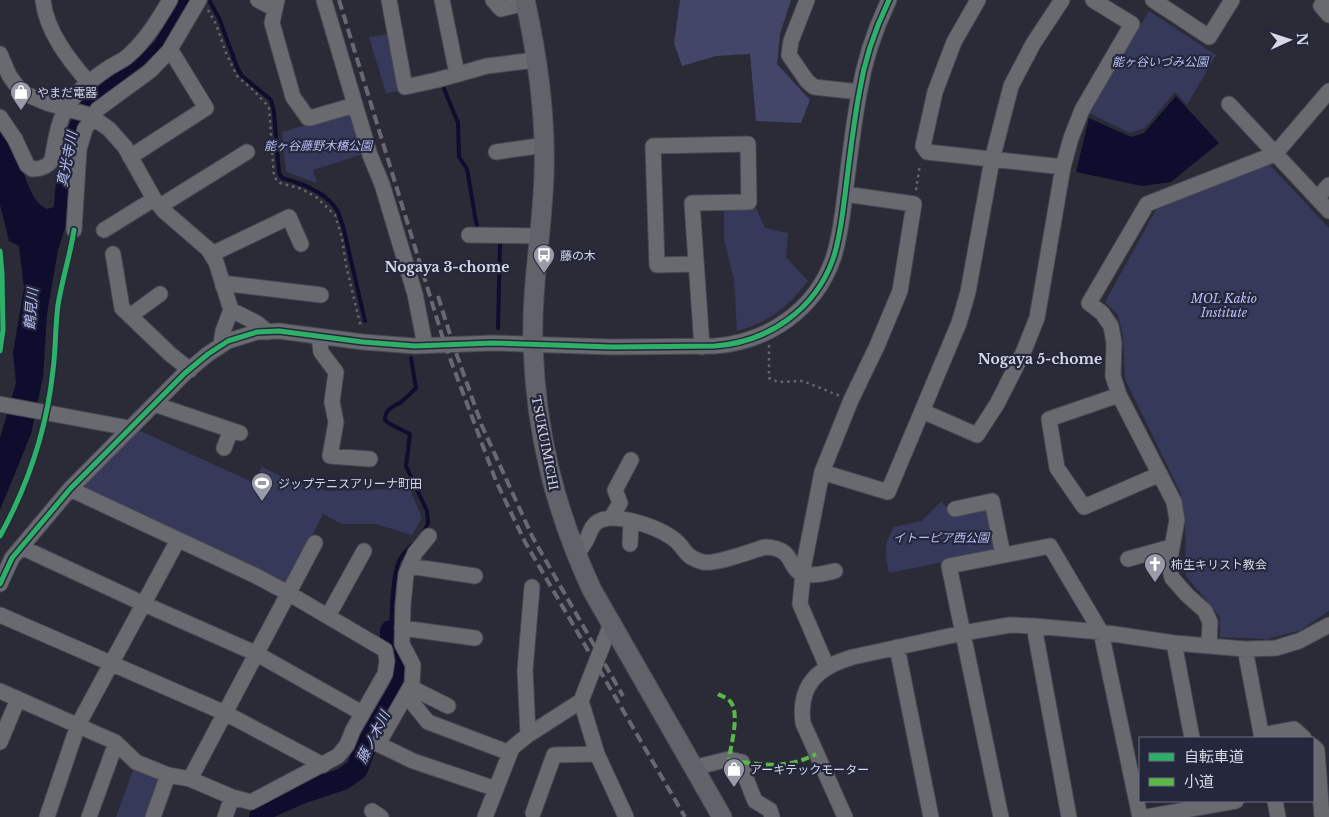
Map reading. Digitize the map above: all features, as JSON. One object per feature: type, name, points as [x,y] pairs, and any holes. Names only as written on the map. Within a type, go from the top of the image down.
[{"type":"main road","name":"TSUKUIMICHI","points":[[526,2],[542,98],[544,145],[544,177],[533,306],[535,386],[544,449],[554,491],[576,555],[611,624],[722,817]]},
{"type":"street","points":[[43,0],[46,19],[52,30],[77,69],[89,83]]},
{"type":"street","points":[[0,117],[27,165],[32,169],[40,169],[48,165],[52,160],[58,125],[75,95],[128,56],[152,32],[170,0]]},
{"type":"street","points":[[258,0],[276,5],[272,23],[293,96],[308,118],[355,105]]},
{"type":"street","points":[[324,0],[370,155],[382,184],[415,294],[425,345]]},
{"type":"street","points":[[388,0],[405,87],[487,66],[536,60]]},
{"type":"street","points":[[442,0],[457,74]]},
{"type":"street","points":[[493,0],[501,9],[526,2]]},
{"type":"street","points":[[806,0],[791,41],[789,55],[807,81],[814,86],[859,92]]},
{"type":"street","points":[[0,584],[12,558],[21,547],[70,489],[129,428],[208,354],[221,344],[241,337],[257,332],[279,331],[363,342],[415,346],[492,343],[612,347],[702,347],[731,345],[769,332],[793,316],[810,300],[823,281],[833,259],[840,232],[859,92],[869,50],[889,0]]},
{"type":"street","points":[[978,0],[954,42],[936,92],[923,144],[927,152],[1063,167]]},
{"type":"street","points":[[822,472],[888,492],[959,323],[968,292],[992,160],[1011,86],[1033,44],[1062,0]]},
{"type":"street","points":[[922,411],[977,434],[997,404],[1023,353],[1037,318],[1063,167],[1071,138],[1082,110],[1132,24],[1094,0]]},
{"type":"street","points":[[1153,0],[1209,37],[1232,0]]},
{"type":"street","points":[[1325,0],[1321,6],[1329,16]]},
{"type":"street","points":[[74,230],[81,139],[91,116],[150,71],[169,51],[203,4]]},
{"type":"street","points":[[130,157],[206,108],[173,54],[169,51]]},
{"type":"street","points":[[0,54],[9,75],[21,92],[29,97],[91,116],[109,129],[124,147],[157,202],[212,254],[231,310],[223,331],[221,344]]},
{"type":"street","points":[[1208,646],[1210,622],[1205,610],[1187,595],[1172,578],[1169,564],[1177,520],[1174,502],[1119,395],[1112,376],[1114,343],[1111,326],[1102,313],[1088,303],[1147,204],[1275,154],[1329,92]]},
{"type":"street","points":[[1228,104],[1329,211]]},
{"type":"street","points":[[696,264],[657,265],[653,146],[748,144],[749,202],[692,203],[702,347]]},
{"type":"street","points":[[496,152],[544,145]]},
{"type":"street","points":[[104,230],[247,152]]},
{"type":"street","points":[[1317,198],[1329,185]]},
{"type":"street","points":[[827,667],[800,604],[802,574],[822,472],[851,400],[877,346],[900,290],[914,204],[845,194]]},
{"type":"street","points":[[212,254],[289,217],[300,226],[301,244]]},
{"type":"street","points":[[469,235],[539,236]]},
{"type":"street","points":[[113,254],[122,308],[190,370]]},
{"type":"street","points":[[223,286],[230,284],[321,295]]},
{"type":"street","points":[[130,316],[160,294]]},
{"type":"street","points":[[231,310],[257,323],[268,332]]},
{"type":"street","points":[[319,337],[321,352],[336,372],[332,402],[336,422],[330,456],[370,459]]},
{"type":"street","points":[[1119,395],[1049,419],[1057,468],[1084,507],[1160,474]]},
{"type":"street","points":[[0,404],[129,428]]},
{"type":"street","points":[[154,404],[235,432],[224,448]]},
{"type":"street","points":[[611,518],[620,503],[616,490],[630,460]]},
{"type":"street","points":[[70,489],[254,575],[385,650],[394,649],[412,665],[413,679],[378,744],[413,761],[496,788]]},
{"type":"street","points":[[955,509],[992,501],[1003,554]]},
{"type":"street","points":[[576,555],[586,540],[590,529],[597,522],[611,518],[652,526],[680,544],[689,557],[704,562],[714,562],[765,547],[780,549],[787,554],[797,570],[802,574],[835,571]]},
{"type":"street","points":[[630,544],[631,521]]},
{"type":"street","points":[[0,691],[116,743],[136,762],[168,775],[190,779],[232,797],[251,802],[323,765],[338,756],[347,745],[362,713],[385,674],[402,628],[406,574],[416,553],[429,536]]},
{"type":"street","points":[[47,817],[78,725],[178,540]]},
{"type":"street","points":[[190,779],[315,543]]},
{"type":"street","points":[[1001,817],[949,566],[1050,546],[1101,632],[1140,817]]},
{"type":"street","points":[[21,547],[257,654],[362,713]]},
{"type":"street","points":[[1128,560],[1171,547]]},
{"type":"street","points":[[328,616],[364,551]]},
{"type":"street","points":[[409,566],[475,576]]},
{"type":"street","points":[[528,735],[525,670],[532,587]]},
{"type":"street","points":[[0,615],[225,713],[323,765]]},
{"type":"street","points":[[485,817],[512,748],[528,735],[581,702],[611,624]]},
{"type":"street","points":[[845,817],[806,731],[802,711],[805,691],[810,683],[827,667],[852,656],[1010,625],[1101,632],[1208,646],[1245,649],[1276,648],[1299,641],[1329,624]]},
{"type":"street","points":[[1034,626],[1069,817]]},
{"type":"street","points":[[402,628],[475,638]]},
{"type":"street","points":[[1174,643],[1192,737]]},
{"type":"street","points":[[897,647],[931,817]]},
{"type":"street","points":[[1245,649],[1262,737],[1294,729],[1303,737]]},
{"type":"street","points":[[408,691],[428,722],[510,753]]},
{"type":"street","points":[[408,691],[448,706]]},
{"type":"street","points":[[0,742],[18,699]]},
{"type":"street","points":[[581,702],[597,754],[626,817]]},
{"type":"street","points":[[89,817],[116,743]]},
{"type":"street","points":[[1314,747],[1317,750],[1322,817]]},
{"type":"street","points":[[533,813],[554,755],[597,754]]},
{"type":"street","points":[[694,768],[729,758],[742,762],[745,776],[755,800],[770,810],[772,817]]},
{"type":"street","points":[[153,817],[168,775]]},
{"type":"street","points":[[224,817],[232,797]]},
{"type":"street","points":[[1146,817],[1205,804],[1226,802]]},
{"type":"street","points":[[1274,802],[1278,817]]},
{"type":"path","points":[[203,4],[216,24],[226,53],[237,76],[269,107],[274,177],[280,183],[302,189],[316,197],[335,215],[342,238],[363,342]]},
{"type":"path","points":[[914,204],[920,165]]},
{"type":"path","points":[[769,332],[769,378],[778,382],[803,382],[851,400]]},
{"type":"green space","name":"能ヶ谷いづみ公園","points":[[1149,11],[1216,55],[1187,105],[1175,92],[1145,128],[1130,133],[1089,113]]},
{"type":"green space","points":[[388,34],[399,91],[386,93],[369,37]]},
{"type":"green space","name":"能ヶ谷藤野木橋公園","points":[[347,113],[352,115],[363,154],[313,170],[317,183],[286,172],[282,132]]},
{"type":"green space","name":"MOL Kakio Institute","points":[[1268,163],[1329,228],[1329,611],[1301,630],[1267,639],[1220,637],[1220,617],[1186,576],[1185,515],[1180,492],[1125,379],[1123,336],[1118,315],[1105,302],[1156,210]]},
{"type":"green space","points":[[755,206],[765,228],[788,233],[786,257],[808,281],[777,312],[748,328],[737,331],[734,280],[724,239],[724,209]]},
{"type":"green space","name":"ジップテニスアリーナ町田","points":[[138,430],[254,483],[262,467],[295,483],[328,491],[399,489],[408,485],[422,518],[412,535],[376,524],[342,524],[323,514],[286,587],[84,491],[85,484]]},
{"type":"green space","name":"イトーピア西公園","points":[[941,502],[954,514],[983,508],[988,510],[996,545],[992,552],[889,573],[886,549],[894,527],[922,521]]},
{"type":"green space","points":[[134,768],[160,780],[147,817],[116,817]]},
{"type":"shaded area","points":[[680,0],[791,0],[780,34],[777,64],[810,100],[801,123],[756,121],[750,54],[716,56],[682,66],[674,43]]},
{"type":"water","points":[[179,0],[193,0],[164,46],[124,83],[94,102],[78,124],[72,146],[65,228],[58,250],[47,314],[43,377],[31,434],[0,510],[0,438],[16,383],[13,353],[24,288],[19,246],[9,241],[0,205],[0,131],[17,160],[37,202],[47,209],[54,207],[56,179],[62,161],[62,148],[76,109],[75,106],[95,85],[136,59],[155,41]]},
{"type":"water","points":[[1176,96],[1219,143],[1171,182],[1142,186],[1076,172],[1089,118],[1131,137],[1144,133]]},
{"type":"waterway","points":[[210,2],[219,18],[242,76],[271,100],[274,112],[279,173],[282,178],[321,194],[334,205],[338,212],[365,321]]},
{"type":"waterway","points":[[443,86],[458,123],[459,157],[467,169],[476,222],[478,230],[481,230]]},
{"type":"waterway","points":[[498,328],[500,243]]},
{"type":"waterway","points":[[411,358],[416,388],[388,411],[385,420],[410,434],[406,466],[427,511],[428,523],[423,534]]},
{"type":"waterway","points":[[391,631],[395,577],[399,561],[402,555],[417,541]]},
{"type":"waterway","name":"藤ノ木川","points":[[260,817],[263,810],[301,793],[343,779],[357,769],[364,750],[402,685],[400,660],[391,646],[391,631]]},
{"type":"railway","points":[[339,0],[445,345],[496,481],[525,542],[685,817]]},
{"type":"railway","points":[[438,296],[482,426],[533,538],[623,696]]},
{"type":"marked path","points":[[718,694],[729,700],[733,705],[735,720],[729,759]]},
{"type":"marked path","points":[[742,762],[780,764],[798,761],[816,754]]},
{"type":"cycle path","points":[[0,584],[12,558],[70,489],[185,373],[208,354],[228,341],[257,332],[279,331],[363,342],[415,346],[492,343],[612,347],[715,346],[753,338],[787,320],[802,308],[814,294],[825,277],[833,259],[841,228],[861,82],[879,22],[889,0]]},
{"type":"cycle path","points":[[0,536],[19,497],[41,434],[53,370],[58,305],[74,230]]},
{"type":"cycle path","points":[[0,251],[3,330],[0,351]]},
{"type":"place","name":"やまだ電器","points":[[21,111]]},
{"type":"place","name":"藤の木","points":[[544,274]]},
{"type":"place","name":"ジップテニスアリーナ町田","points":[[262,502]]},
{"type":"place","name":"柿生キリスト教会","points":[[1155,583]]},
{"type":"place","name":"アーキテックモーター","points":[[734,788]]},
{"type":"district","name":"Nogaya 3-chome","points":[[447,267]]},
{"type":"district","name":"Nogaya 5-chome","points":[[1040,359]]},
{"type":"water label","name":"真光寺川","points":[[67,159]]},
{"type":"water label","name":"鶴見川","points":[[31,309]]}]
